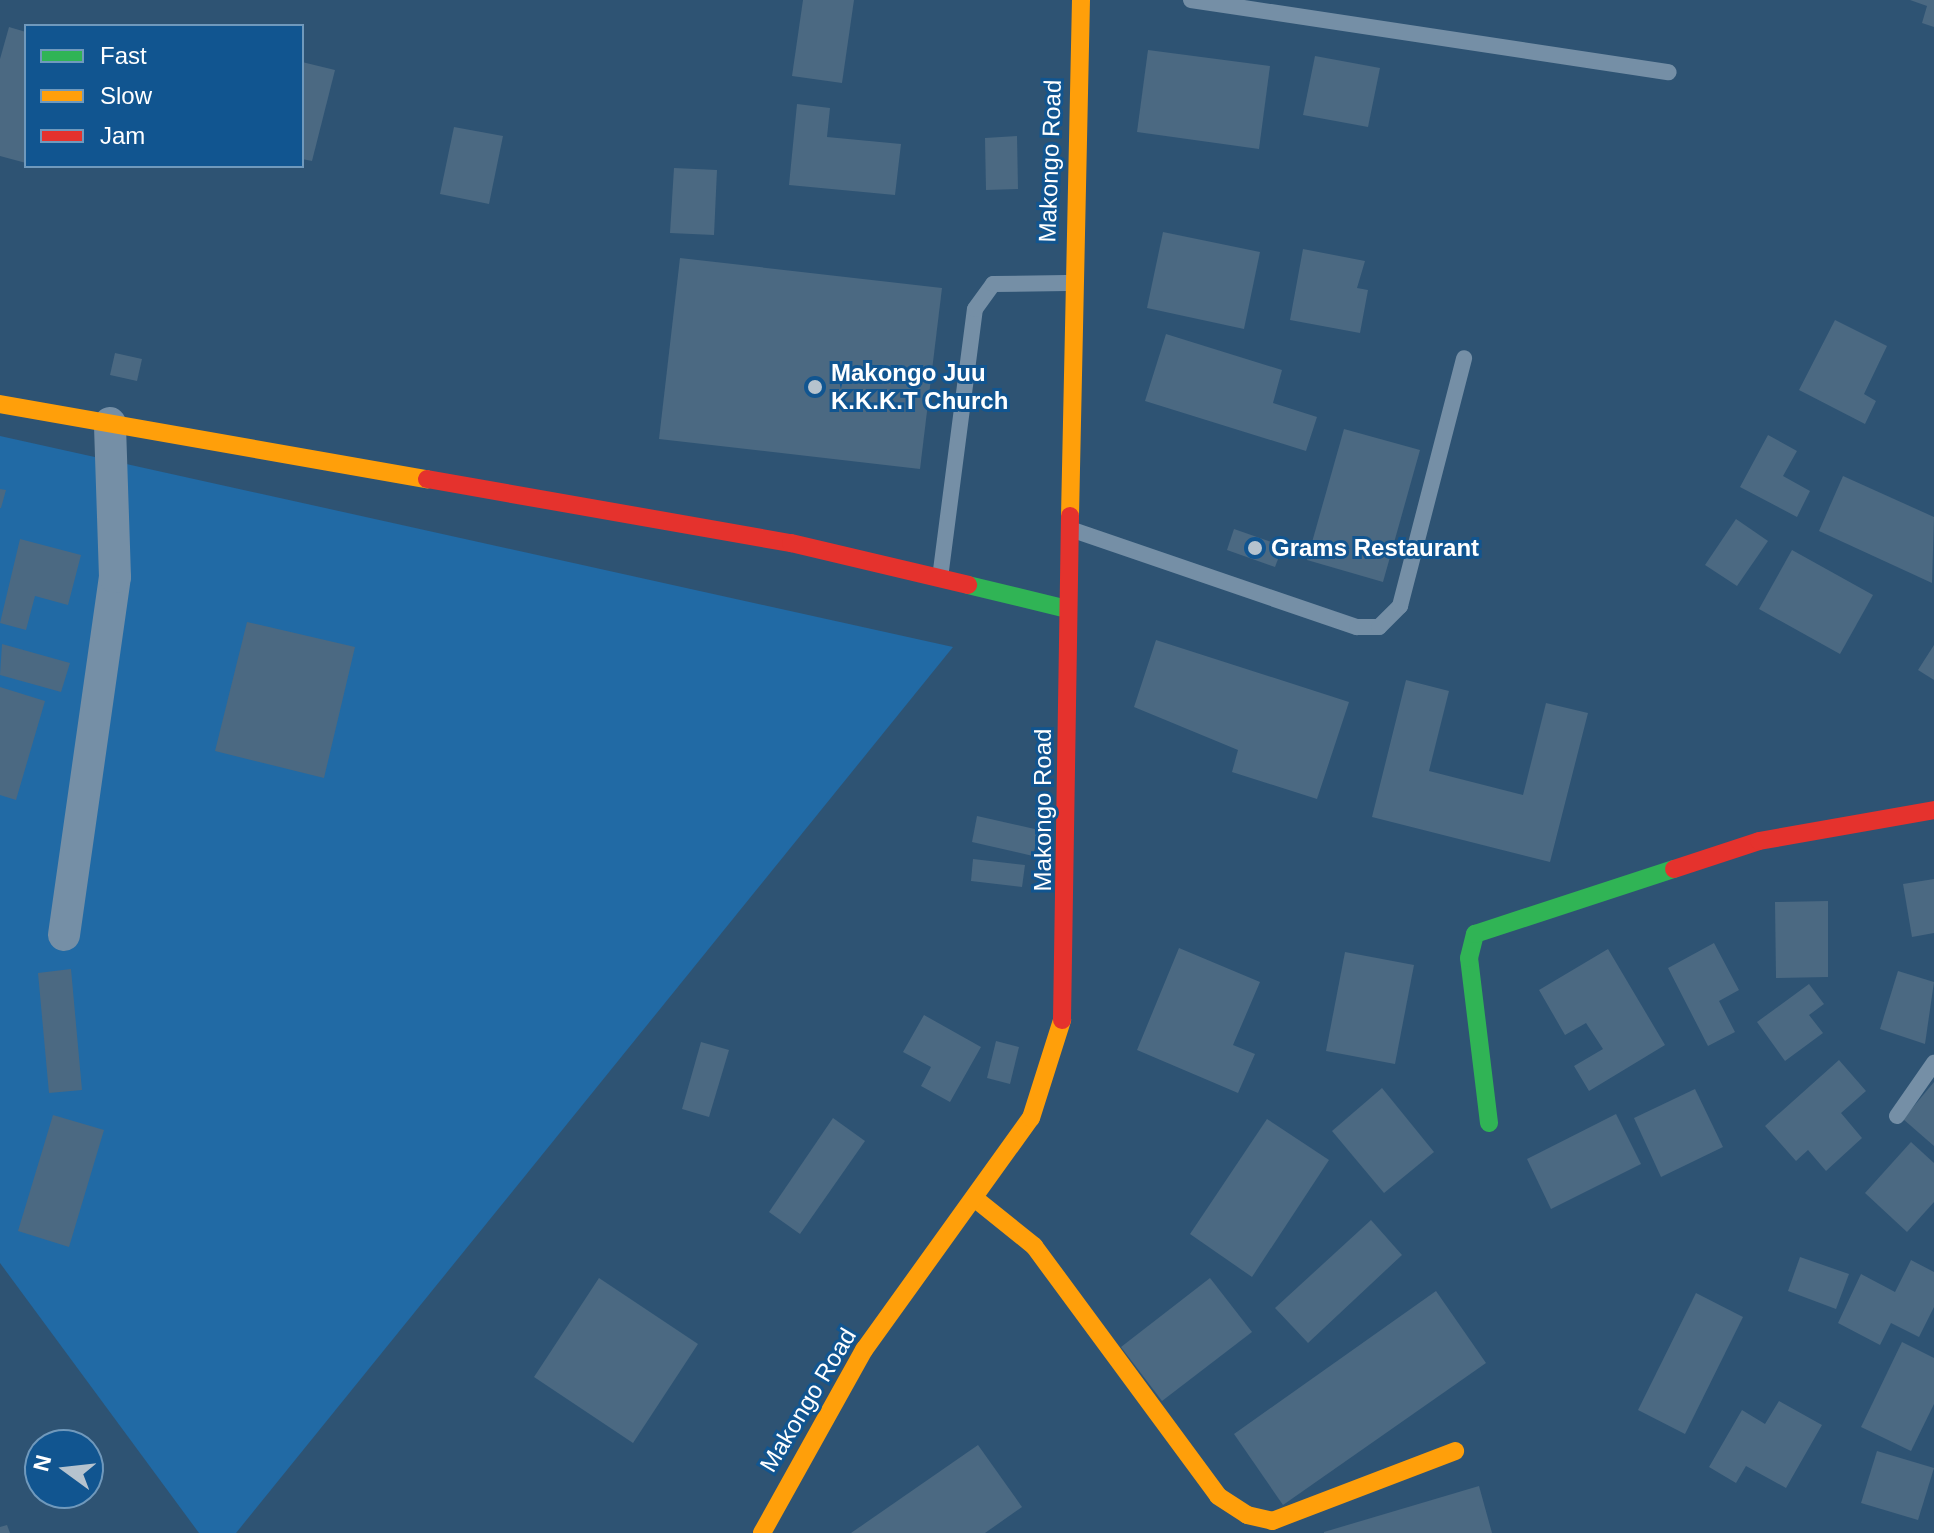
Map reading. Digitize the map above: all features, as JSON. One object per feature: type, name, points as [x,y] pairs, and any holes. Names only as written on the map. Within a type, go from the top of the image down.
[{"type":"street","name":"Makongo Road","points":[[762,1533],[864,1350],[978,1201],[1031,1118],[1055,1060],[1068,986],[1067,529],[1071,283],[1081,0]]},
{"type":"street","points":[[0,404],[791,543],[1067,609]]},
{"type":"street","points":[[64,935],[115,577],[110,423]]},
{"type":"street","points":[[1489,1123],[1469,958],[1475,934],[1759,841],[1934,810]]},
{"type":"street","points":[[978,1201],[1034,1246],[1218,1496],[1247,1515],[1272,1521],[1455,1451]]},
{"type":"lane","points":[[1191,0],[1669,72]]},
{"type":"lane","points":[[940,579],[975,309],[993,284],[1071,283]]},
{"type":"lane","points":[[1067,529],[1357,627],[1379,627],[1400,606],[1464,358]]},
{"type":"lane","points":[[1897,1116],[1934,1063]]},
{"type":"shaded area","points":[[0,436],[953,647],[236,1533],[199,1533],[0,1263]]},
{"type":"building","points":[[803,0],[854,0],[842,83],[792,76]]},
{"type":"building","points":[[1910,0],[1934,0],[1934,27],[1922,23],[1927,6]]},
{"type":"building","points":[[9,27],[24,31],[24,162],[0,156],[0,59]]},
{"type":"building","points":[[1148,50],[1270,66],[1259,149],[1137,132]]},
{"type":"building","points":[[1315,56],[1380,68],[1368,127],[1303,115]]},
{"type":"building","points":[[304,62],[335,70],[312,161],[304,159]]},
{"type":"building","points":[[797,104],[830,108],[827,137],[901,144],[895,195],[789,185]]},
{"type":"building","points":[[454,127],[503,136],[489,204],[440,194]]},
{"type":"building","points":[[1017,136],[1018,189],[986,190],[985,138]]},
{"type":"building","points":[[674,168],[717,170],[714,235],[670,233]]},
{"type":"building","points":[[1163,232],[1260,252],[1244,329],[1147,308]]},
{"type":"building","points":[[1303,249],[1365,261],[1357,288],[1368,290],[1360,333],[1290,320]]},
{"type":"building","points":[[680,258],[942,288],[920,469],[659,439]]},
{"type":"building","points":[[1835,320],[1887,346],[1864,394],[1876,401],[1865,424],[1799,390]]},
{"type":"building","points":[[1166,334],[1282,370],[1273,403],[1317,417],[1306,451],[1145,401]]},
{"type":"building","points":[[115,353],[142,359],[137,381],[110,375]]},
{"type":"building","points":[[1344,429],[1420,450],[1383,582],[1307,560]]},
{"type":"building","points":[[1768,435],[1797,451],[1783,476],[1810,491],[1797,517],[1740,487]]},
{"type":"building","points":[[1843,476],[1934,517],[1932,583],[1819,531]]},
{"type":"building","points":[[0,489],[6,490],[1,508],[0,508]]},
{"type":"building","points":[[1736,519],[1768,541],[1737,586],[1705,565]]},
{"type":"building","name":"Grams Restaurant","points":[[1234,529],[1283,546],[1275,567],[1227,550]]},
{"type":"building","points":[[20,539],[81,555],[68,605],[35,596],[26,630],[0,623]]},
{"type":"building","points":[[1792,550],[1873,595],[1840,654],[1759,609]]},
{"type":"building","points":[[247,622],[355,647],[324,778],[215,751]]},
{"type":"building","points":[[1156,640],[1349,702],[1317,799],[1232,772],[1238,750],[1134,707]]},
{"type":"building","points":[[2,644],[70,663],[61,692],[0,675]]},
{"type":"building","points":[[1934,645],[1934,680],[1918,670]]},
{"type":"building","points":[[1406,680],[1449,691],[1429,771],[1523,795],[1546,703],[1588,713],[1550,862],[1372,817]]},
{"type":"building","points":[[0,687],[45,701],[16,800],[0,795]]},
{"type":"building","points":[[977,816],[1039,830],[1033,856],[972,842]]},
{"type":"building","points":[[973,859],[1025,865],[1022,887],[971,881]]},
{"type":"building","points":[[1934,879],[1934,933],[1912,937],[1903,884]]},
{"type":"building","points":[[1828,901],[1828,977],[1776,978],[1775,902]]},
{"type":"building","points":[[1714,943],[1739,990],[1719,1001],[1735,1032],[1708,1046],[1668,968]]},
{"type":"building","points":[[1179,948],[1260,982],[1233,1045],[1255,1054],[1238,1093],[1137,1050]]},
{"type":"building","points":[[1608,949],[1665,1045],[1589,1091],[1574,1066],[1603,1049],[1586,1023],[1565,1035],[1539,990]]},
{"type":"building","points":[[1345,952],[1414,965],[1395,1064],[1326,1051]]},
{"type":"building","points":[[71,969],[82,1090],[49,1093],[38,973]]},
{"type":"building","points":[[1898,971],[1934,982],[1925,1044],[1880,1029]]},
{"type":"building","points":[[1809,984],[1824,1004],[1809,1015],[1823,1033],[1785,1061],[1757,1022]]},
{"type":"building","points":[[924,1015],[981,1047],[950,1102],[921,1086],[931,1067],[903,1052]]},
{"type":"building","points":[[996,1041],[1019,1047],[1010,1084],[987,1078]]},
{"type":"building","points":[[701,1042],[729,1050],[709,1117],[682,1109]]},
{"type":"building","points":[[1839,1060],[1866,1091],[1841,1113],[1862,1138],[1826,1171],[1808,1150],[1796,1161],[1765,1126]]},
{"type":"building","points":[[1934,1082],[1934,1146],[1903,1119]]},
{"type":"building","points":[[1382,1088],[1434,1152],[1384,1193],[1332,1131]]},
{"type":"building","points":[[1695,1089],[1723,1147],[1661,1177],[1634,1118]]},
{"type":"building","points":[[1616,1114],[1641,1164],[1551,1209],[1527,1159]]},
{"type":"building","points":[[53,1115],[104,1130],[69,1247],[18,1231]]},
{"type":"building","points":[[833,1118],[865,1141],[800,1234],[769,1212]]},
{"type":"building","points":[[1267,1119],[1329,1160],[1252,1277],[1190,1234]]},
{"type":"building","points":[[1911,1142],[1934,1163],[1934,1202],[1907,1232],[1865,1193]]},
{"type":"building","points":[[1371,1220],[1402,1255],[1308,1343],[1275,1308]]},
{"type":"building","points":[[1800,1257],[1849,1274],[1836,1309],[1788,1291]]},
{"type":"building","points":[[1911,1260],[1934,1272],[1934,1307],[1919,1337],[1891,1323],[1880,1345],[1838,1323],[1861,1274],[1895,1292]]},
{"type":"building","points":[[599,1278],[698,1344],[633,1443],[534,1377]]},
{"type":"building","points":[[1210,1278],[1252,1332],[1162,1401],[1121,1347]]},
{"type":"building","points":[[1436,1291],[1486,1363],[1283,1505],[1234,1434]]},
{"type":"building","points":[[1696,1293],[1743,1317],[1685,1434],[1638,1410]]},
{"type":"building","points":[[1902,1342],[1934,1358],[1934,1404],[1911,1451],[1861,1427]]},
{"type":"building","points":[[1779,1401],[1822,1425],[1786,1488],[1746,1466],[1736,1483],[1709,1467],[1742,1410],[1765,1424]]},
{"type":"building","points":[[978,1445],[1022,1507],[985,1533],[851,1533]]},
{"type":"building","points":[[1877,1451],[1934,1468],[1918,1520],[1861,1503]]},
{"type":"building","points":[[1479,1486],[1492,1533],[1324,1533],[1324,1532]]},
{"type":"building","points":[[7,1525],[10,1533],[0,1533],[0,1527]]},
{"type":"traffic: fast","points":[[968,585],[1067,609]]},
{"type":"traffic: fast","points":[[1489,1123],[1469,958],[1475,934],[1674,869]]},
{"type":"traffic: slow","points":[[1070,516],[1081,0]]},
{"type":"traffic: slow","points":[[0,404],[427,479]]},
{"type":"traffic: slow","points":[[762,1533],[864,1350],[1031,1118],[1062,1020]]},
{"type":"traffic: slow","points":[[978,1201],[1034,1246],[1218,1496],[1247,1515],[1272,1521],[1455,1451]]},
{"type":"traffic: jam","points":[[427,479],[791,543],[968,585]]},
{"type":"traffic: jam","points":[[1062,1020],[1070,516]]},
{"type":"traffic: jam","points":[[1674,869],[1759,841],[1934,810]]},
{"type":"place","name":"Makongo Juu K.K.K.T Church","points":[[815,387]]},
{"type":"place","name":"Grams Restaurant","points":[[1255,548]]}]
